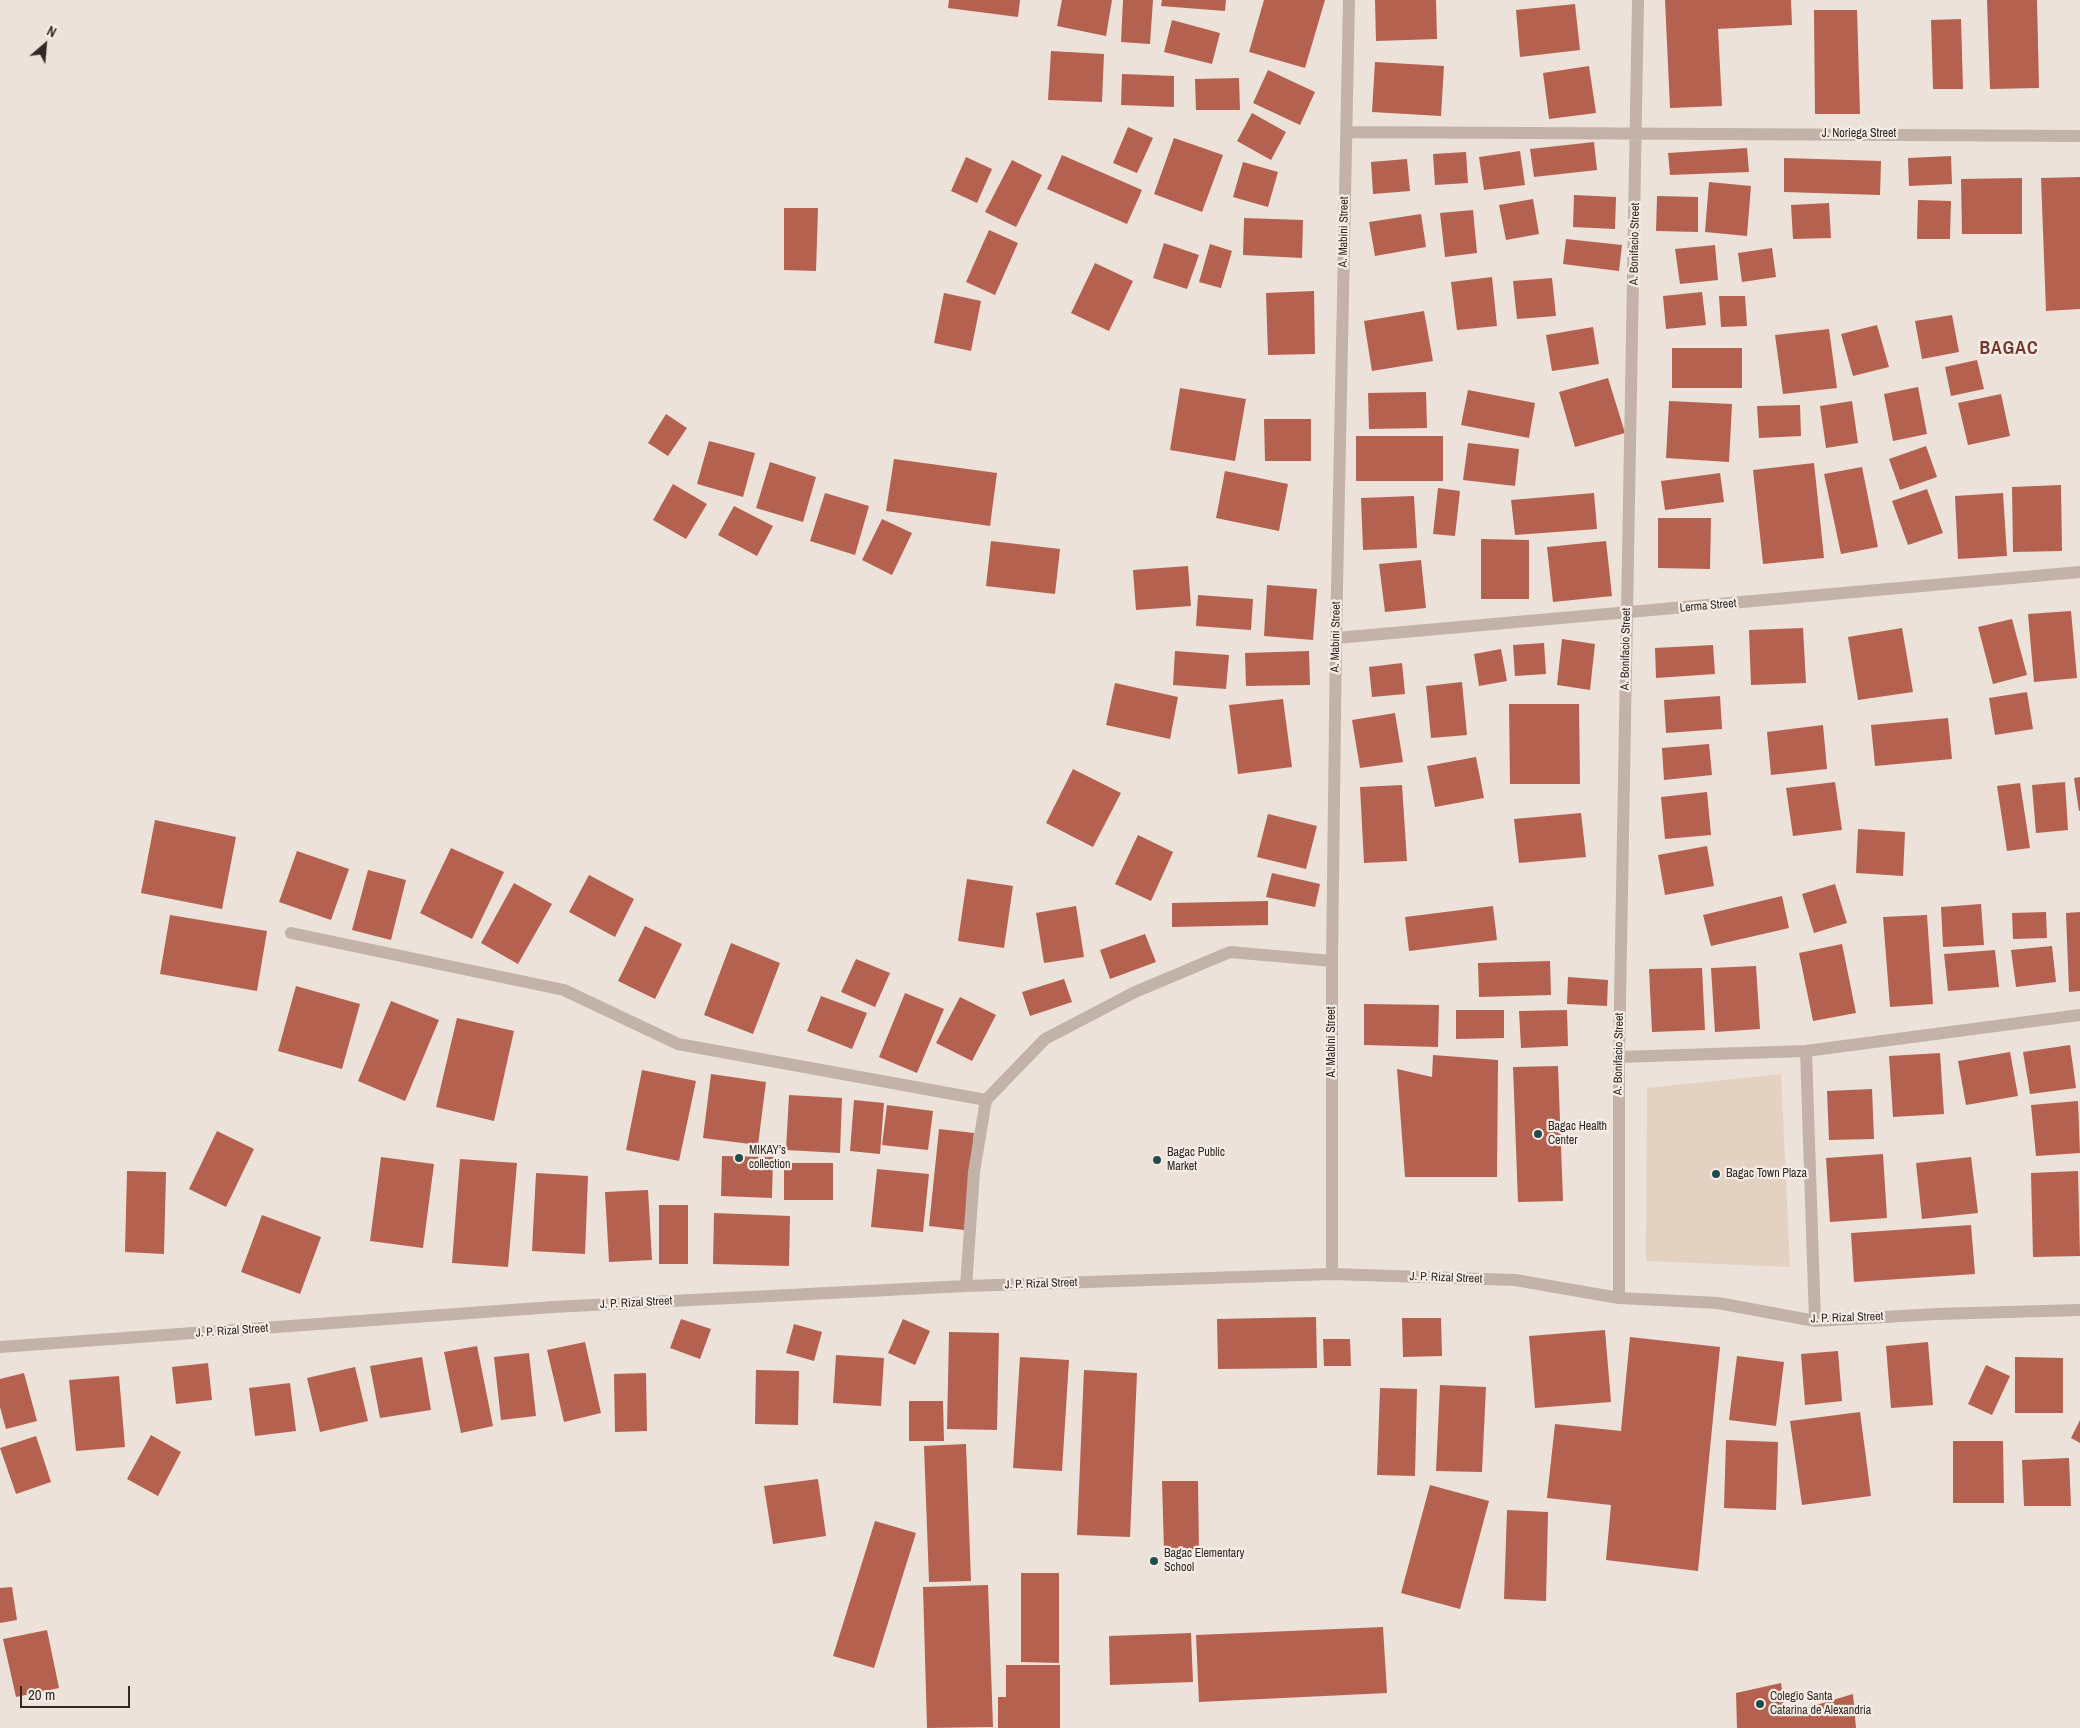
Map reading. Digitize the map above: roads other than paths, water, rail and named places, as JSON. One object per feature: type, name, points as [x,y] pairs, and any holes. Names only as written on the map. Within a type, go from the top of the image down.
[{"type":"street","name":"A. Mabini Street","points":[[1332,1274],[1332,961],[1336,638],[1349,0]]},
{"type":"street","name":"A. Bonifacio Street","points":[[1619,1298],[1619,1057],[1638,0]]},
{"type":"street","name":"J. Noriega Street","points":[[1346,132],[2080,136]]},
{"type":"street","name":"Lerma Street","points":[[1336,638],[2080,572]]},
{"type":"street","points":[[291,933],[564,990],[678,1044],[986,1100]]},
{"type":"street","points":[[966,1286],[974,1172],[986,1100],[1044,1039],[1135,992],[1230,952],[1332,961]]},
{"type":"street","points":[[1619,1057],[1806,1052],[2080,1015]]},
{"type":"street","points":[[1806,1052],[1815,1321]]},
{"type":"street","name":"J. P. Rizal Street","points":[[0,1347],[553,1307],[966,1286],[1332,1274],[1516,1280],[1619,1298],[1718,1303],[1815,1321],[1936,1314],[2080,1310]]},
{"type":"place","name":"Bagac Health Center","points":[[1538,1134]]},
{"type":"place","name":"MIKAY’s collection","points":[[739,1158]]},
{"type":"place","name":"Bagac Public Market","points":[[1157,1160]]},
{"type":"place","name":"Bagac Town Plaza","points":[[1716,1174]]},
{"type":"place","name":"Bagac Elementary School","points":[[1154,1561]]},
{"type":"place","name":"Colegio Santa Catarina de Alexandria","points":[[1760,1704]]},
{"type":"district","name":"BAGAC","points":[[2009,349]]}]
